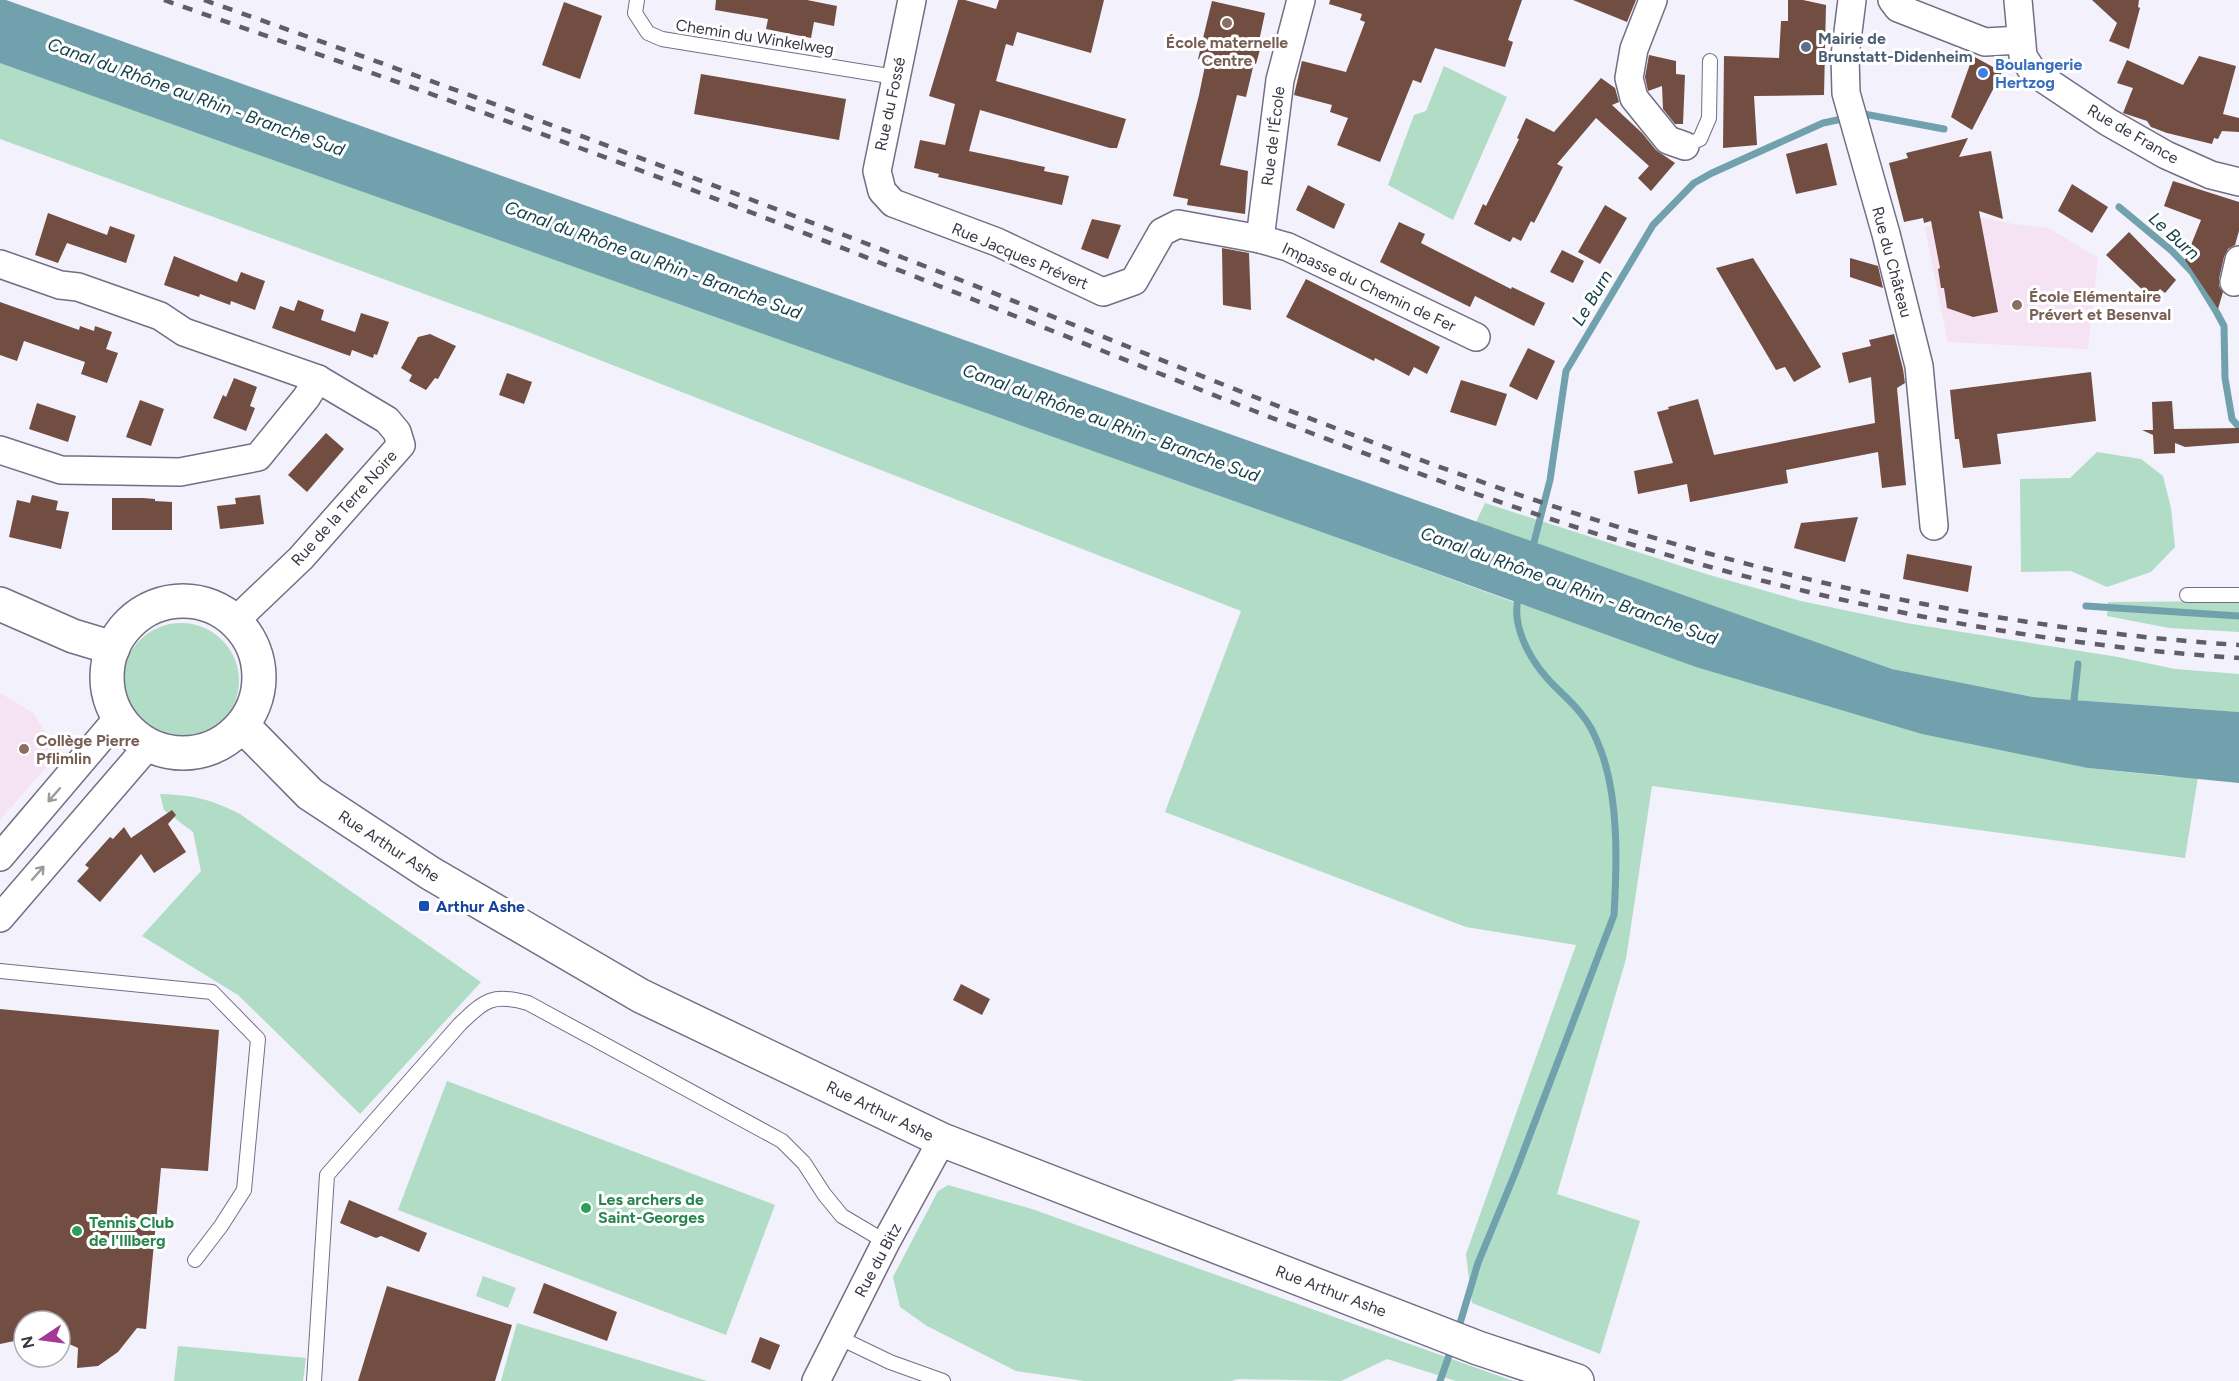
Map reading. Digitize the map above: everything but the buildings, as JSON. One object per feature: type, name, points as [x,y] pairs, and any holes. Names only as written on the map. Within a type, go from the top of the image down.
[{"type":"main road","points":[[175,601],[192,601],[209,605],[235,621],[252,645],[260,676],[258,693],[250,715],[243,726],[232,737],[212,749],[194,753],[172,753],[148,746],[129,731],[118,718],[111,704],[107,684],[107,670],[113,648],[128,625],[142,613],[160,604],[175,601]]},
{"type":"main road","points":[[0,604],[73,636],[113,648]]},
{"type":"main road","name":"Rue Arthur Ashe","points":[[243,726],[310,794],[430,873],[640,996],[942,1140],[1478,1348],[1577,1381]]},
{"type":"street","name":"Rue du Fossé","points":[[893,203],[882,191],[877,171],[912,0]]},
{"type":"street","name":"Rue de l'École","points":[[1260,239],[1280,80],[1301,0]]},
{"type":"street","points":[[1653,0],[1634,49],[1629,78],[1634,98],[1668,140],[1685,146]]},
{"type":"street","name":"Rue du Château","points":[[1852,0],[1845,56],[1846,93],[1886,234],[1919,366],[1934,526]]},
{"type":"street","points":[[1892,0],[1898,8],[1985,42],[2021,40]]},
{"type":"street","name":"Rue de France","points":[[2018,0],[2023,56],[2033,72],[2108,122],[2166,155],[2211,175],[2239,182]]},
{"type":"street","name":"Rue Jacques Prévert","points":[[893,203],[997,242],[1103,292],[1134,281],[1162,232],[1178,224],[1260,239]]},
{"type":"street","name":"Impasse du Chemin de Fer","points":[[1260,239],[1288,247],[1476,337]]},
{"type":"street","name":"Rue de la Terre Noire","points":[[0,264],[60,285],[78,287],[160,316],[184,332],[318,379],[387,420],[397,432],[401,445],[301,558],[235,621]]},
{"type":"street","points":[[0,450],[61,470],[180,471],[258,457],[306,398],[318,379]]},
{"type":"street","points":[[0,857],[118,718]]},
{"type":"street","points":[[0,918],[148,746]]},
{"type":"street","name":"Rue du Bitz","points":[[816,1381],[886,1242],[942,1140]]},
{"type":"lane","name":"Chemin du Winkelweg","points":[[637,0],[635,13],[648,33],[662,39],[895,77]]},
{"type":"lane","points":[[1685,146],[1700,139],[1709,118],[1710,61]]},
{"type":"lane","points":[[2187,595],[2239,595]]},
{"type":"lane","points":[[0,971],[212,992],[258,1039],[244,1190],[221,1226],[195,1260]]},
{"type":"lane","points":[[314,1381],[327,1175],[460,1024],[477,1008],[492,999],[508,997],[528,1003],[782,1141],[804,1163],[824,1194],[842,1216],[886,1242]]},
{"type":"lane","points":[[838,1337],[890,1362],[943,1381]]},
{"type":"shaded area","name":"École Elémentaire Prévert et Besenval","points":[[1976,217],[2049,228],[2098,258],[2088,349],[1948,342],[1925,227]]},
{"type":"shaded area","name":"Collège Pierre Pflimlin","points":[[0,693],[33,713],[47,735],[49,763],[0,820]]},
{"type":"green space","points":[[0,62],[1516,603],[2088,768],[2198,777],[2185,858],[1652,786],[1626,959],[1557,1194],[1640,1221],[1600,1354],[1472,1303],[1466,1254],[1576,945],[1466,927],[1165,812],[1241,611],[523,330],[0,139]]},
{"type":"green space","points":[[1444,66],[1507,97],[1453,220],[1388,185],[1414,115],[1426,111]]},
{"type":"green space","points":[[2097,452],[2141,459],[2163,476],[2171,508],[2175,547],[2151,572],[2107,587],[2071,571],[2021,572],[2020,479],[2070,478]]},
{"type":"green space","points":[[1485,503],[1706,574],[1801,601],[1906,623],[2118,657],[2175,669],[2239,674],[2239,712],[2033,697],[1892,669],[1476,522]]},
{"type":"green space","points":[[2239,601],[2239,632],[2169,628],[2107,616],[2108,602]]},
{"type":"green space","points":[[181,623],[203,627],[222,640],[235,659],[239,681],[235,703],[222,722],[203,735],[181,739],[159,735],[140,722],[127,703],[123,681],[127,659],[140,640],[159,627]]},
{"type":"green space","points":[[160,794],[201,799],[240,814],[481,982],[360,1114],[238,995],[142,936],[201,871],[193,832],[164,810]]},
{"type":"green space","name":"Les archers de Saint-Georges","points":[[447,1081],[775,1205],[726,1335],[398,1210]]},
{"type":"green space","points":[[948,1185],[1032,1209],[1513,1381],[1456,1381],[1387,1359],[1341,1381],[1238,1379],[1231,1381],[1084,1381],[1016,1371],[927,1326],[900,1307],[893,1277],[938,1191]]},
{"type":"green space","points":[[483,1276],[516,1288],[508,1308],[476,1296]]},
{"type":"green space","points":[[517,1323],[707,1381],[501,1381]]},
{"type":"green space","points":[[178,1346],[306,1358],[303,1381],[174,1381]]},
{"type":"water","name":"Canal du Rhône au Rhin - Branche Sud","points":[[0,0],[6,0],[1892,669],[2033,697],[2239,712],[2239,783],[2088,768],[1922,734],[1696,667],[0,63]]},
{"type":"waterway","name":"Le Burn","points":[[1864,114],[1944,129]]},
{"type":"waterway","name":"Le Burn","points":[[1532,550],[1550,480],[1566,371],[1653,225],[1694,183],[1823,123],[1842,119]]},
{"type":"waterway","name":"Le Burn","points":[[2119,207],[2172,251],[2192,272],[2217,313],[2224,326],[2225,378],[2232,419],[2239,427]]},
{"type":"waterway","points":[[1458,1330],[1478,1263],[1516,1171],[1614,915],[1616,875],[1614,811],[1607,770],[1588,723],[1547,678],[1528,650],[1517,617],[1519,595]]},
{"type":"waterway","points":[[2086,606],[2239,616]]},
{"type":"waterway","points":[[2073,709],[2078,664]]},
{"type":"waterway","points":[[1440,1381],[1452,1347]]},
{"type":"railway","points":[[164,0],[637,169],[1315,434],[1571,526],[1728,572],[1945,621],[2092,644],[2239,658]]},
{"type":"railway","points":[[204,0],[697,179],[1322,423],[1573,513],[1729,559],[1873,594],[2018,621],[2165,639],[2239,645]]},
{"type":"place","name":"École maternelle Centre","points":[[1227,23]]},
{"type":"place","name":"Mairie de Brunstatt-Didenheim","points":[[1806,47]]},
{"type":"place","name":"Boulangerie Hertzog","points":[[1983,73]]},
{"type":"place","name":"École Elémentaire Prévert et Besenval","points":[[2017,305]]},
{"type":"place","name":"Collège Pierre Pflimlin","points":[[24,749]]},
{"type":"place","name":"Arthur Ashe","points":[[424,906]]},
{"type":"place","name":"Les archers de Saint-Georges","points":[[586,1208]]},
{"type":"place","name":"Tennis Club de l'Illberg","points":[[77,1231]]}]
